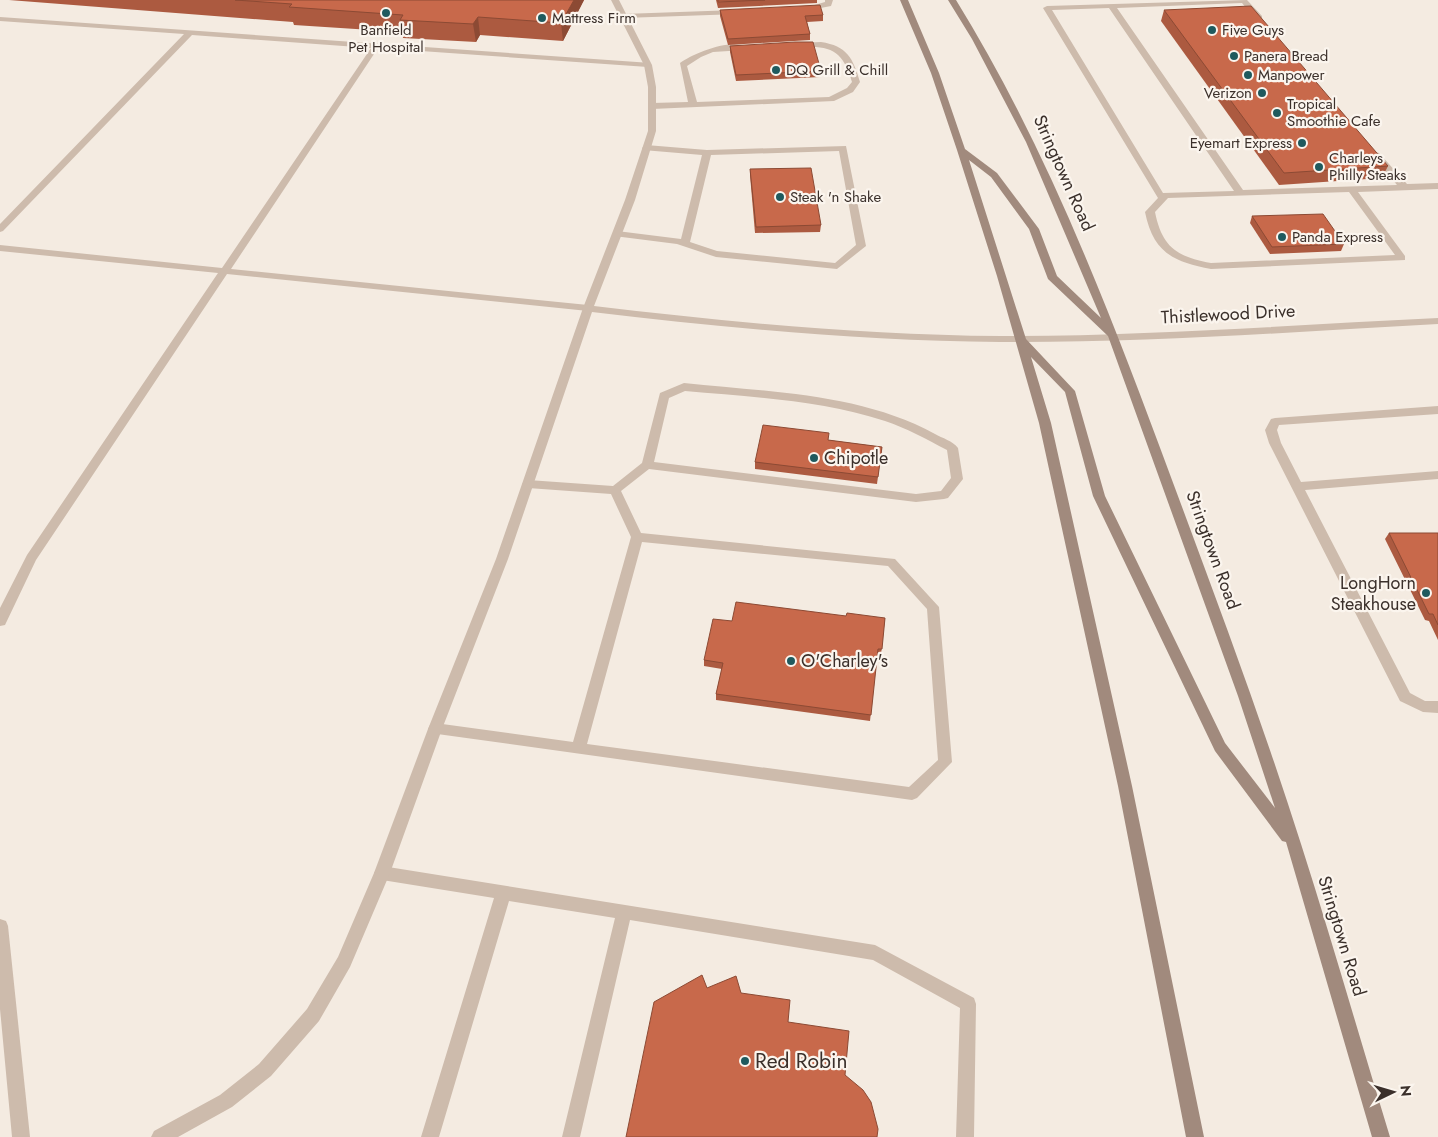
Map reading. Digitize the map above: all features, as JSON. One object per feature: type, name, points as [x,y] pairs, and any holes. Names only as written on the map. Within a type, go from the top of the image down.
[{"type":"main road","points":[[904,0],[935,73],[962,150],[1045,423],[1097,662],[1195,1137]]},
{"type":"main road","name":"Stringtown Road","points":[[952,0],[976,40],[1030,142],[1114,337],[1245,696],[1294,845],[1381,1137]]},
{"type":"main road","points":[[962,150],[994,175],[1034,229],[1052,277],[1114,337]]},
{"type":"main road","points":[[1020,338],[1070,391],[1099,496],[1220,747],[1294,845]]},
{"type":"street","points":[[160,1137],[226,1100],[266,1070],[313,1015],[344,962],[382,873],[435,729],[502,559],[588,308],[617,234],[652,131],[652,86],[648,65],[615,0]]},
{"type":"street","points":[[795,9],[814,8],[828,4],[829,0]]},
{"type":"street","points":[[1264,23],[1244,1],[1047,8],[1160,196],[1438,186]]},
{"type":"street","points":[[1111,6],[1240,193]]},
{"type":"street","points":[[623,16],[747,11]]},
{"type":"street","points":[[0,19],[648,65]]},
{"type":"street","points":[[0,229],[190,32]]},
{"type":"street","points":[[652,106],[831,99],[850,90],[856,82],[850,61],[837,48],[818,44],[791,45]]},
{"type":"street","points":[[0,621],[31,558],[376,46]]},
{"type":"street","points":[[693,104],[683,65],[695,55],[707,50],[754,47]]},
{"type":"street","points":[[617,234],[685,243],[716,254],[837,266],[861,246],[843,148],[707,153],[646,148]]},
{"type":"street","points":[[1372,150],[1404,187]]},
{"type":"street","points":[[685,243],[707,153]]},
{"type":"street","points":[[1165,196],[1150,212],[1152,227],[1164,248],[1184,260],[1198,264],[1211,266],[1402,258],[1351,189]]},
{"type":"street","name":"Thistlewood Drive","points":[[0,248],[588,308],[752,327],[844,334],[1020,338],[1114,337],[1438,321]]},
{"type":"street","points":[[528,484],[614,490],[647,465],[664,396],[684,387],[839,404],[927,432],[952,448],[957,480],[944,495],[916,498],[647,465]]},
{"type":"street","points":[[1438,410],[1275,422],[1271,430],[1275,443],[1405,697],[1423,706],[1438,707]]},
{"type":"street","points":[[1297,486],[1438,476]]},
{"type":"street","points":[[579,747],[637,537],[614,490]]},
{"type":"street","points":[[435,729],[579,747],[912,794],[945,762],[933,607],[891,562],[637,537]]},
{"type":"street","points":[[382,873],[875,953],[968,1004],[965,1137]]},
{"type":"street","points":[[430,1137],[504,892]]},
{"type":"street","points":[[571,1137],[624,912]]},
{"type":"street","points":[[0,926],[21,1137]]},
{"type":"building","points":[[235,0],[574,0],[561,23],[478,17],[473,24],[400,20],[403,15],[289,7],[292,4]]},
{"type":"building","points":[[718,0],[765,0],[718,2]]},
{"type":"building","points":[[820,5],[823,15],[805,16],[810,34],[728,39],[720,10]]},
{"type":"building","points":[[1251,6],[1388,166],[1284,173],[1164,10]]},
{"type":"building","points":[[813,42],[821,71],[736,75],[730,46]]},
{"type":"building","name":"Steak 'n Shake","points":[[811,168],[821,225],[756,227],[750,169]]},
{"type":"building","points":[[1323,214],[1344,244],[1272,247],[1252,216]]},
{"type":"building","name":"Chipotle","points":[[763,425],[829,433],[828,440],[882,447],[878,477],[755,462]]},
{"type":"building","name":"LongHorn Steakhouse","points":[[1389,533],[1438,533],[1438,625],[1433,614],[1429,614]]},
{"type":"building","name":"O'Charley's","points":[[736,602],[846,616],[847,613],[885,618],[882,649],[878,649],[871,715],[716,694],[723,663],[704,660],[713,619],[732,621]]},
{"type":"building","name":"Red Robin","points":[[702,975],[707,988],[736,976],[741,993],[790,1000],[788,1022],[849,1031],[845,1075],[863,1090],[871,1102],[878,1129],[877,1137],[626,1137],[654,1002]]},
{"type":"place","name":"Banfield Pet Hospital","points":[[386,13]]},
{"type":"place","name":"Mattress Firm","points":[[542,18]]},
{"type":"place","name":"Five Guys","points":[[1212,30]]},
{"type":"place","name":"Panera Bread","points":[[1234,56]]},
{"type":"place","name":"DQ Grill & Chill","points":[[776,70]]},
{"type":"place","name":"Manpower","points":[[1248,75]]},
{"type":"place","name":"Verizon","points":[[1262,93]]},
{"type":"place","name":"Tropical Smoothie Cafe","points":[[1277,113]]},
{"type":"place","name":"Eyemart Express","points":[[1302,143]]},
{"type":"place","name":"Charleys Philly Steaks","points":[[1319,167]]},
{"type":"place","name":"Steak 'n Shake","points":[[780,197]]},
{"type":"place","name":"Panda Express","points":[[1282,237]]},
{"type":"place","name":"Chipotle","points":[[814,458]]},
{"type":"place","name":"LongHorn Steakhouse","points":[[1426,593]]},
{"type":"place","name":"O'Charley's","points":[[791,661]]},
{"type":"place","name":"Red Robin","points":[[745,1061]]}]
